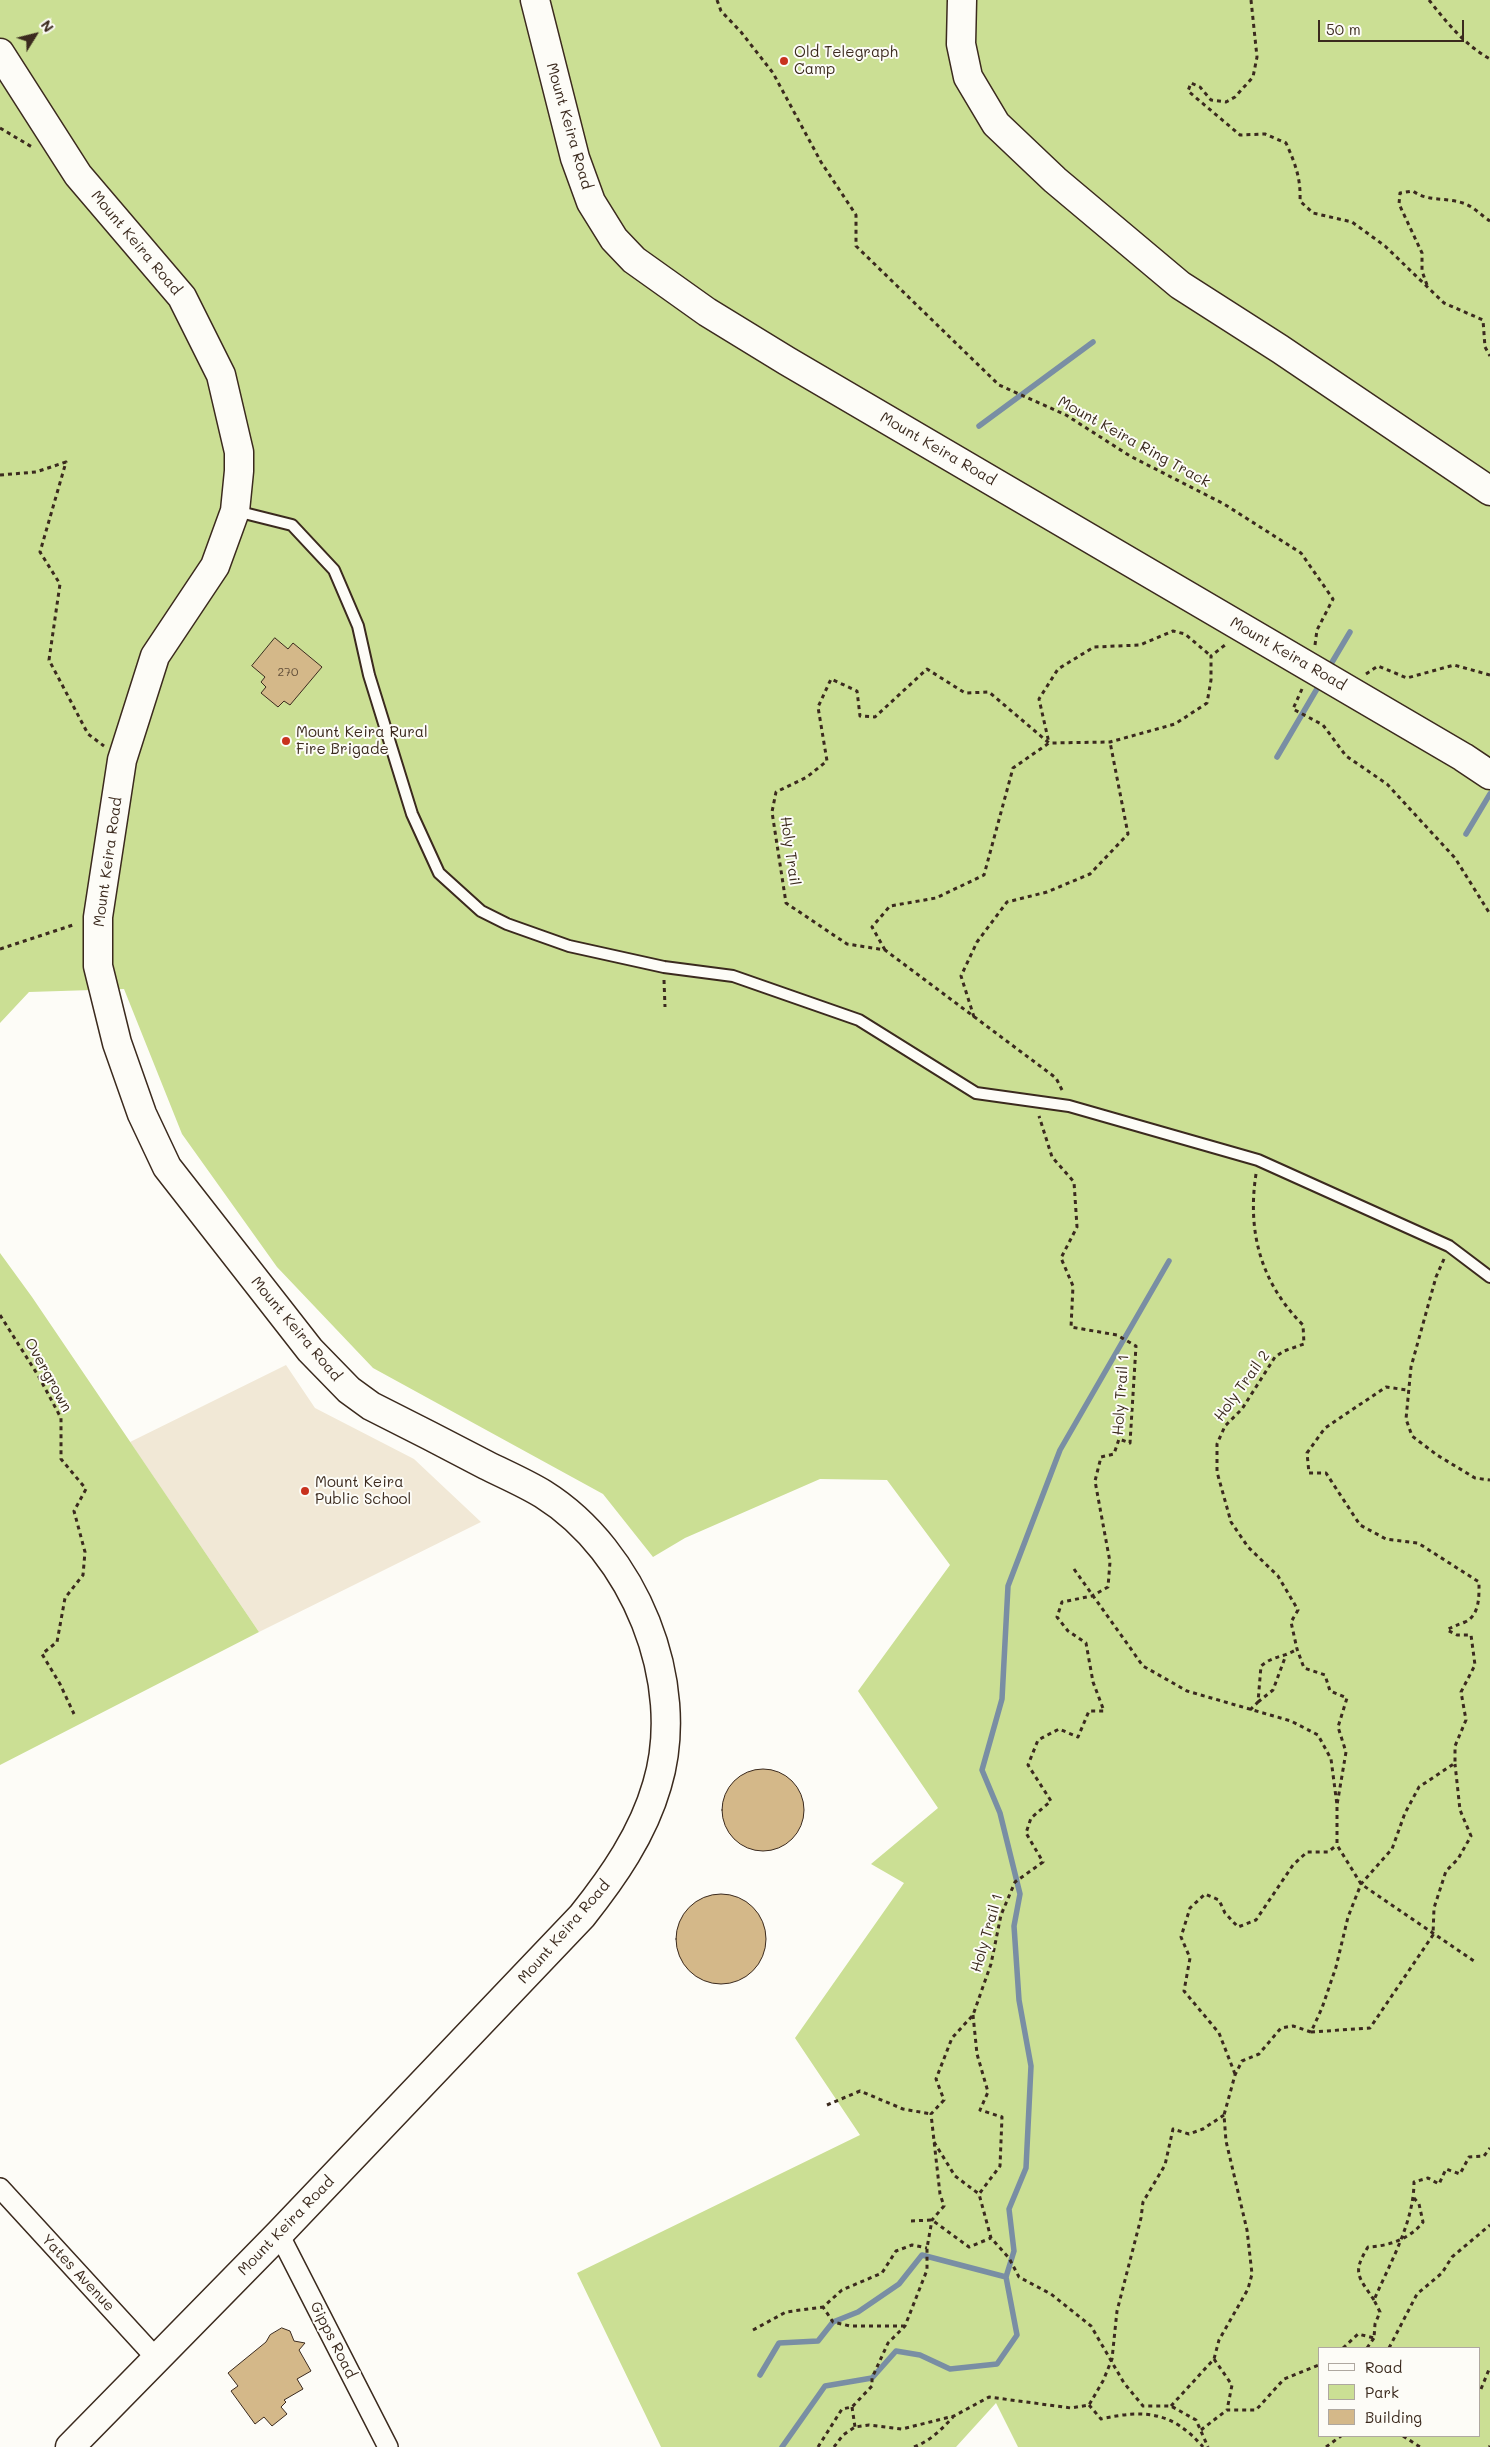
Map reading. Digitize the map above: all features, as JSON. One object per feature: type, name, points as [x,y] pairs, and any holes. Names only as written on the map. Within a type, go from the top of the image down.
[{"type":"main road","name":"Mount Keira Road","points":[[535,0],[575,158],[591,202],[614,239],[634,260],[707,312],[787,361],[1463,757],[1490,775]]},
{"type":"main road","points":[[962,0],[961,44],[968,78],[996,124],[1048,174],[1180,285],[1280,348],[1490,490]]},
{"type":"main road","name":"Mount Keira Road","points":[[0,53],[78,174],[182,297],[221,375],[239,452],[235,511],[215,566],[155,656],[122,760],[98,917],[98,966],[117,1042],[142,1114],[167,1167],[272,1304],[310,1350],[349,1390],[371,1406],[543,1494],[588,1533],[620,1571],[640,1609],[656,1650],[662,1681],[665,1717],[663,1753],[657,1785],[642,1822],[609,1882],[582,1916],[278,2234],[70,2447]]},
{"type":"street","name":"Yates Avenue","points":[[0,2188],[156,2358]]},
{"type":"street","name":"Gipps Road","points":[[278,2234],[388,2447]]},
{"type":"lane","points":[[235,511],[292,525],[334,570],[358,626],[370,675],[412,814],[439,873],[481,911],[507,924],[569,946],[664,967],[733,976],[859,1020],[976,1093],[1069,1106],[1258,1160],[1449,1246],[1490,1277]]},
{"type":"path","name":"Mount Keira Ring Track","points":[[717,0],[721,11],[742,32],[773,73],[821,162],[856,215],[856,246],[970,359],[999,385],[1066,415],[1130,456],[1224,504],[1301,553],[1333,599],[1317,630],[1327,677],[1293,709],[1323,725],[1346,756],[1387,784],[1455,858],[1490,914]]},
{"type":"path","points":[[1251,0],[1257,57],[1253,77],[1235,97],[1226,102],[1212,100],[1200,87],[1191,83],[1188,91],[1240,135],[1265,134],[1286,143],[1297,167],[1300,201],[1312,213],[1352,222],[1385,246],[1409,271],[1428,285],[1444,303],[1484,320],[1485,347],[1490,356]]},
{"type":"path","points":[[1429,0],[1448,24],[1477,52],[1490,59]]},
{"type":"path","points":[[1428,285],[1422,272],[1422,253],[1399,204],[1400,193],[1413,191],[1422,198],[1442,198],[1465,204],[1490,222]]},
{"type":"path","points":[[0,475],[36,472],[66,462],[40,552],[60,584],[49,660],[88,734],[122,760]]},
{"type":"path","points":[[1211,656],[1245,629]]},
{"type":"path","points":[[1173,631],[1185,634],[1211,656],[1211,680],[1207,703],[1175,724],[1110,742],[1049,743],[1038,699],[1058,669],[1094,647],[1140,645],[1173,631]]},
{"type":"path","points":[[1327,677],[1378,666],[1407,678],[1454,665],[1490,675]]},
{"type":"path","name":"Holy Trail","points":[[885,950],[847,944],[786,903],[772,812],[776,792],[807,777],[827,762],[818,707],[831,679],[857,691],[860,716],[875,717],[927,669],[965,692],[989,692],[1049,743],[1013,768],[984,875],[936,898],[890,906],[872,927],[885,950],[1056,1078],[1069,1106]]},
{"type":"path","points":[[974,1018],[961,976],[977,942],[1007,902],[1047,892],[1090,874],[1128,834],[1110,742]]},
{"type":"path","points":[[0,949],[98,917]]},
{"type":"path","points":[[664,967],[665,1007]]},
{"type":"path","name":"Holy Trail 1","points":[[931,2114],[944,2100],[936,2079],[952,2038],[973,2015],[991,1964],[1002,1915],[1015,1882],[1043,1862],[1026,1833],[1031,1818],[1051,1801],[1028,1765],[1038,1740],[1059,1729],[1078,1737],[1088,1711],[1104,1711],[1093,1682],[1086,1643],[1068,1631],[1058,1617],[1062,1602],[1092,1596],[1108,1587],[1110,1562],[1095,1481],[1101,1457],[1114,1454],[1119,1439],[1130,1443],[1136,1346],[1117,1335],[1071,1327],[1073,1286],[1061,1258],[1077,1227],[1074,1182],[1052,1157],[1035,1101]]},
{"type":"path","name":"Holy Trail 2","points":[[1258,1160],[1252,1196],[1255,1242],[1269,1280],[1285,1308],[1302,1325],[1304,1344],[1284,1350],[1276,1358],[1242,1409],[1225,1426],[1217,1444],[1217,1472],[1231,1522],[1248,1548],[1278,1576],[1298,1610],[1291,1622],[1297,1649],[1304,1668],[1325,1674],[1330,1692],[1347,1698],[1338,1727],[1346,1752],[1337,1805]]},
{"type":"path","points":[[1449,1246],[1436,1277],[1411,1367],[1407,1390],[1406,1419],[1412,1436],[1437,1456],[1475,1478],[1490,1480]]},
{"type":"path","name":"Overgrown","points":[[0,1315],[39,1377],[61,1418],[61,1459],[86,1490],[74,1511],[85,1552],[83,1575],[64,1598],[57,1642],[42,1654],[60,1684],[74,1714]]},
{"type":"path","points":[[1171,2406],[1214,2359],[1218,2340],[1248,2289],[1252,2274],[1247,2230],[1226,2141],[1224,2115],[1235,2075],[1242,2061],[1259,2054],[1281,2028],[1293,2026],[1311,2032],[1370,2028],[1433,1935],[1434,1908],[1446,1871],[1458,1859],[1471,1836],[1460,1810],[1455,1746],[1466,1720],[1461,1692],[1475,1666],[1470,1635],[1457,1635],[1447,1630],[1455,1624],[1467,1622],[1478,1607],[1480,1582],[1418,1543],[1386,1540],[1360,1525],[1326,1473],[1309,1473],[1307,1453],[1325,1428],[1386,1387],[1407,1390]]},
{"type":"path","points":[[1074,1569],[1143,1666],[1187,1691],[1291,1721],[1318,1735],[1331,1759],[1337,1805],[1338,1845],[1361,1884],[1433,1935],[1474,1961]]},
{"type":"path","points":[[1258,1702],[1261,1666],[1271,1658],[1286,1656],[1297,1649]]},
{"type":"path","points":[[1250,1710],[1274,1690],[1286,1656]]},
{"type":"path","points":[[1311,2032],[1334,1976],[1348,1917],[1361,1884],[1392,1849],[1405,1813],[1419,1787],[1455,1763]]},
{"type":"path","points":[[1235,2075],[1219,2033],[1184,1991],[1190,1958],[1182,1937],[1190,1908],[1205,1894],[1219,1900],[1225,1914],[1238,1927],[1256,1920],[1293,1865],[1307,1852],[1328,1852],[1338,1845]]},
{"type":"path","points":[[973,2015],[976,2054],[988,2092],[980,2110],[1002,2116],[1000,2166],[979,2194]]},
{"type":"path","points":[[818,2447],[842,2409],[852,2407],[872,2386],[872,2378],[888,2343],[906,2326],[927,2270],[927,2248],[932,2220],[944,2206],[940,2194],[931,2114],[903,2109],[860,2091],[827,2105]]},
{"type":"path","points":[[1089,2405],[1103,2381],[1112,2359],[1117,2311],[1141,2218],[1143,2202],[1165,2165],[1173,2129],[1189,2134],[1203,2129],[1224,2115]]},
{"type":"path","points":[[933,2140],[955,2176],[979,2194],[991,2238],[1009,2258],[1019,2277],[1051,2294],[1091,2326],[1112,2359],[1124,2383],[1143,2406],[1171,2406],[1196,2420],[1208,2447]]},
{"type":"path","points":[[1374,2300],[1400,2239],[1414,2197],[1414,2182],[1428,2178],[1439,2184],[1446,2169],[1460,2174],[1469,2157],[1484,2156],[1490,2148]]},
{"type":"path","points":[[1368,2347],[1374,2338],[1380,2312],[1359,2276],[1358,2263],[1368,2246],[1384,2246],[1415,2233],[1423,2222],[1419,2204],[1414,2197]]},
{"type":"path","points":[[911,2221],[932,2220],[969,2246],[991,2238]]},
{"type":"path","points":[[1390,2347],[1417,2294],[1442,2273],[1452,2257],[1490,2226]]},
{"type":"path","points":[[753,2330],[786,2312],[823,2307],[842,2290],[882,2272],[896,2251],[912,2245],[927,2248]]},
{"type":"path","points":[[823,2307],[833,2322],[850,2326],[906,2326]]},
{"type":"path","points":[[1344,2347],[1358,2334],[1374,2338]]},
{"type":"path","points":[[1214,2359],[1232,2385],[1227,2410]]},
{"type":"path","points":[[1201,2430],[1227,2410],[1256,2410],[1284,2379],[1318,2365]]},
{"type":"path","points":[[1481,2389],[1490,2367]]},
{"type":"path","points":[[834,2447],[843,2436],[855,2427],[869,2425],[902,2429],[954,2416],[989,2397],[1071,2408],[1089,2405]]},
{"type":"path","points":[[1089,2405],[1101,2419],[1141,2412],[1172,2421],[1189,2431],[1203,2447]]},
{"type":"path","points":[[852,2407],[855,2427]]},
{"type":"path","points":[[914,2447],[924,2443],[940,2431],[954,2416]]},
{"type":"path","points":[[1326,2447],[1340,2437]]},
{"type":"path","points":[[1405,2437],[1420,2447]]},
{"type":"shaded area","name":"Mount Keira Public School","points":[[286,1365],[315,1408],[414,1459],[481,1522],[259,1632],[130,1442]]},
{"type":"green space","points":[[0,0],[1490,0],[1490,2447],[1018,2447],[996,2403],[956,2447],[661,2447],[577,2273],[860,2135],[795,2038],[904,1883],[871,1864],[938,1808],[858,1691],[950,1565],[887,1480],[820,1479],[685,1538],[653,1557],[603,1494],[373,1368],[277,1267],[182,1134],[124,989],[29,992],[0,1023]]},
{"type":"green space","points":[[0,1253],[32,1297],[259,1632],[0,1765]]},
{"type":"building","points":[[275,638],[288,649],[293,643],[322,667],[290,705],[284,701],[278,707],[261,693],[266,687],[261,682],[265,677],[252,666]]},
{"type":"building","points":[[763,1769],[779,1772],[792,1781],[801,1794],[804,1810],[801,1826],[792,1839],[779,1848],[763,1851],[747,1848],[734,1839],[725,1826],[722,1810],[725,1794],[734,1781],[747,1772]]},
{"type":"building","points":[[721,1894],[738,1897],[753,1907],[763,1922],[766,1939],[763,1956],[753,1971],[738,1981],[721,1984],[704,1981],[689,1971],[679,1956],[676,1939],[679,1922],[689,1907],[704,1897]]},
{"type":"building","points":[[282,2328],[290,2331],[294,2341],[305,2343],[299,2350],[311,2371],[297,2379],[303,2389],[284,2400],[286,2402],[281,2407],[287,2414],[272,2426],[264,2417],[255,2424],[231,2391],[238,2386],[228,2373],[266,2342],[270,2335]]},
{"type":"waterway","points":[[979,426],[1093,342]]},
{"type":"waterway","points":[[1328,669],[1350,632]]},
{"type":"waterway","points":[[1277,757],[1321,682]]},
{"type":"waterway","points":[[1466,834],[1490,794]]},
{"type":"waterway","points":[[782,2447],[825,2386],[872,2378],[896,2351],[920,2355],[950,2369],[997,2364],[1017,2335],[1006,2277],[1014,2251],[1009,2209],[1026,2168],[1031,2066],[1019,2000],[1014,1926],[1020,1894],[1000,1813],[982,1770],[1002,1699],[1008,1586],[1060,1450],[1169,1261]]},
{"type":"waterway","points":[[760,2375],[779,2343],[818,2341],[833,2322],[858,2312],[899,2284],[922,2255],[1006,2277]]},
{"type":"place","name":"Old Telegraph Camp","points":[[784,61]]},
{"type":"place","name":"Mount Keira Rural Fire Brigade","points":[[286,741]]},
{"type":"place","name":"Mount Keira Public School","points":[[305,1491]]}]
